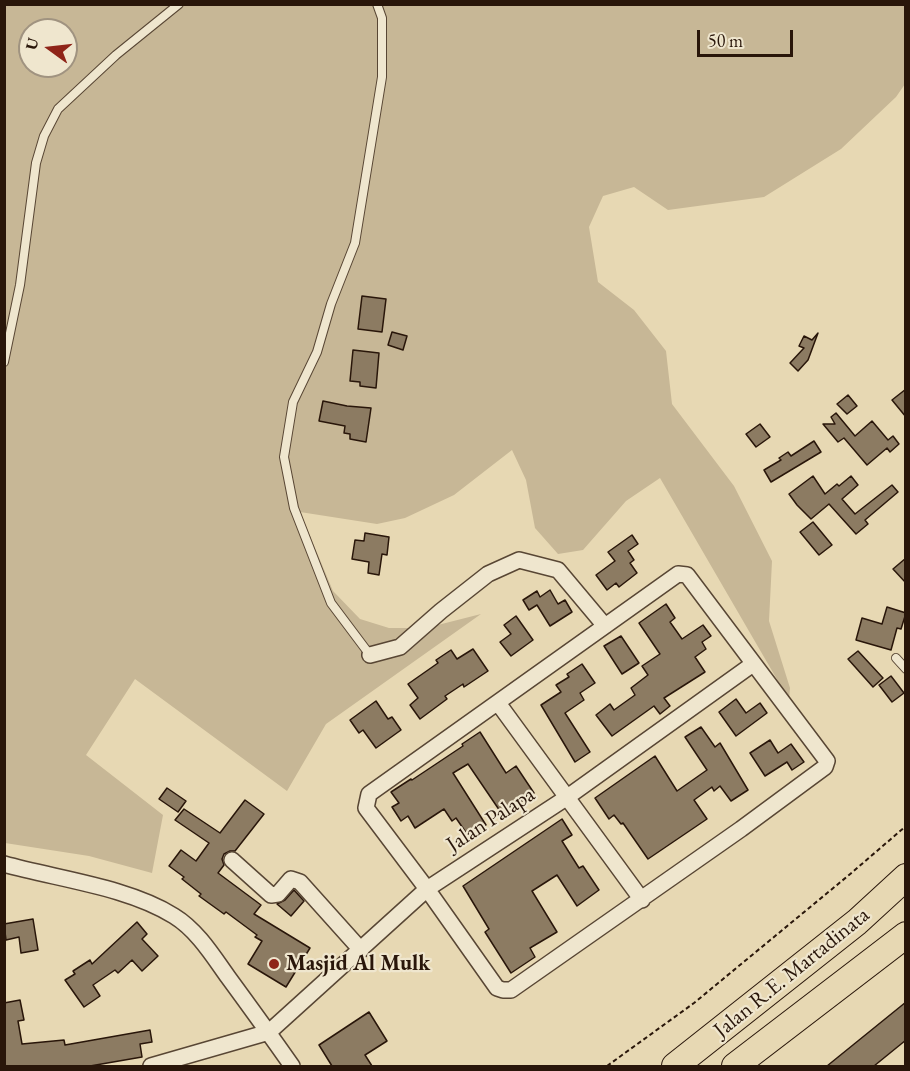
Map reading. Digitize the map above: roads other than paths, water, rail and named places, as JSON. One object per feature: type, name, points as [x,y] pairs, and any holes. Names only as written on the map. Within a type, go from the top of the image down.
[{"type":"highway","name":"Jalan R.E. Martadinata","points":[[675,1066],[857,922],[906,877]]},
{"type":"highway","points":[[857,922],[884,954]]},
{"type":"highway","name":"Jalan R.E. Martadinata","points":[[735,1066],[906,935]]},
{"type":"street","points":[[370,655],[400,647],[488,574],[519,560],[558,570],[604,626]]},
{"type":"street","points":[[678,574],[687,575],[753,664],[824,756],[827,761],[825,767],[642,900],[525,978],[511,990],[497,988],[366,808],[369,794],[678,574]]},
{"type":"street","name":"Jalan Palapa","points":[[151,1066],[269,1032],[427,889],[566,798],[753,664]]},
{"type":"street","points":[[498,703],[642,900]]},
{"type":"street","points":[[232,860],[271,895],[278,894],[291,879],[300,882],[361,950]]},
{"type":"street","points":[[4,864],[119,892],[176,916],[202,942],[292,1066]]},
{"type":"lane","points":[[4,362],[20,285],[36,163],[51,119],[58,109],[116,55],[179,4]]},
{"type":"lane","points":[[370,655],[331,603],[294,508],[284,457],[293,402],[317,352],[331,304],[355,243],[382,76],[382,18],[377,4]]},
{"type":"lane","points":[[896,658],[906,669]]},
{"type":"place","name":"Masjid Al Mulk","points":[[274,964]]}]
